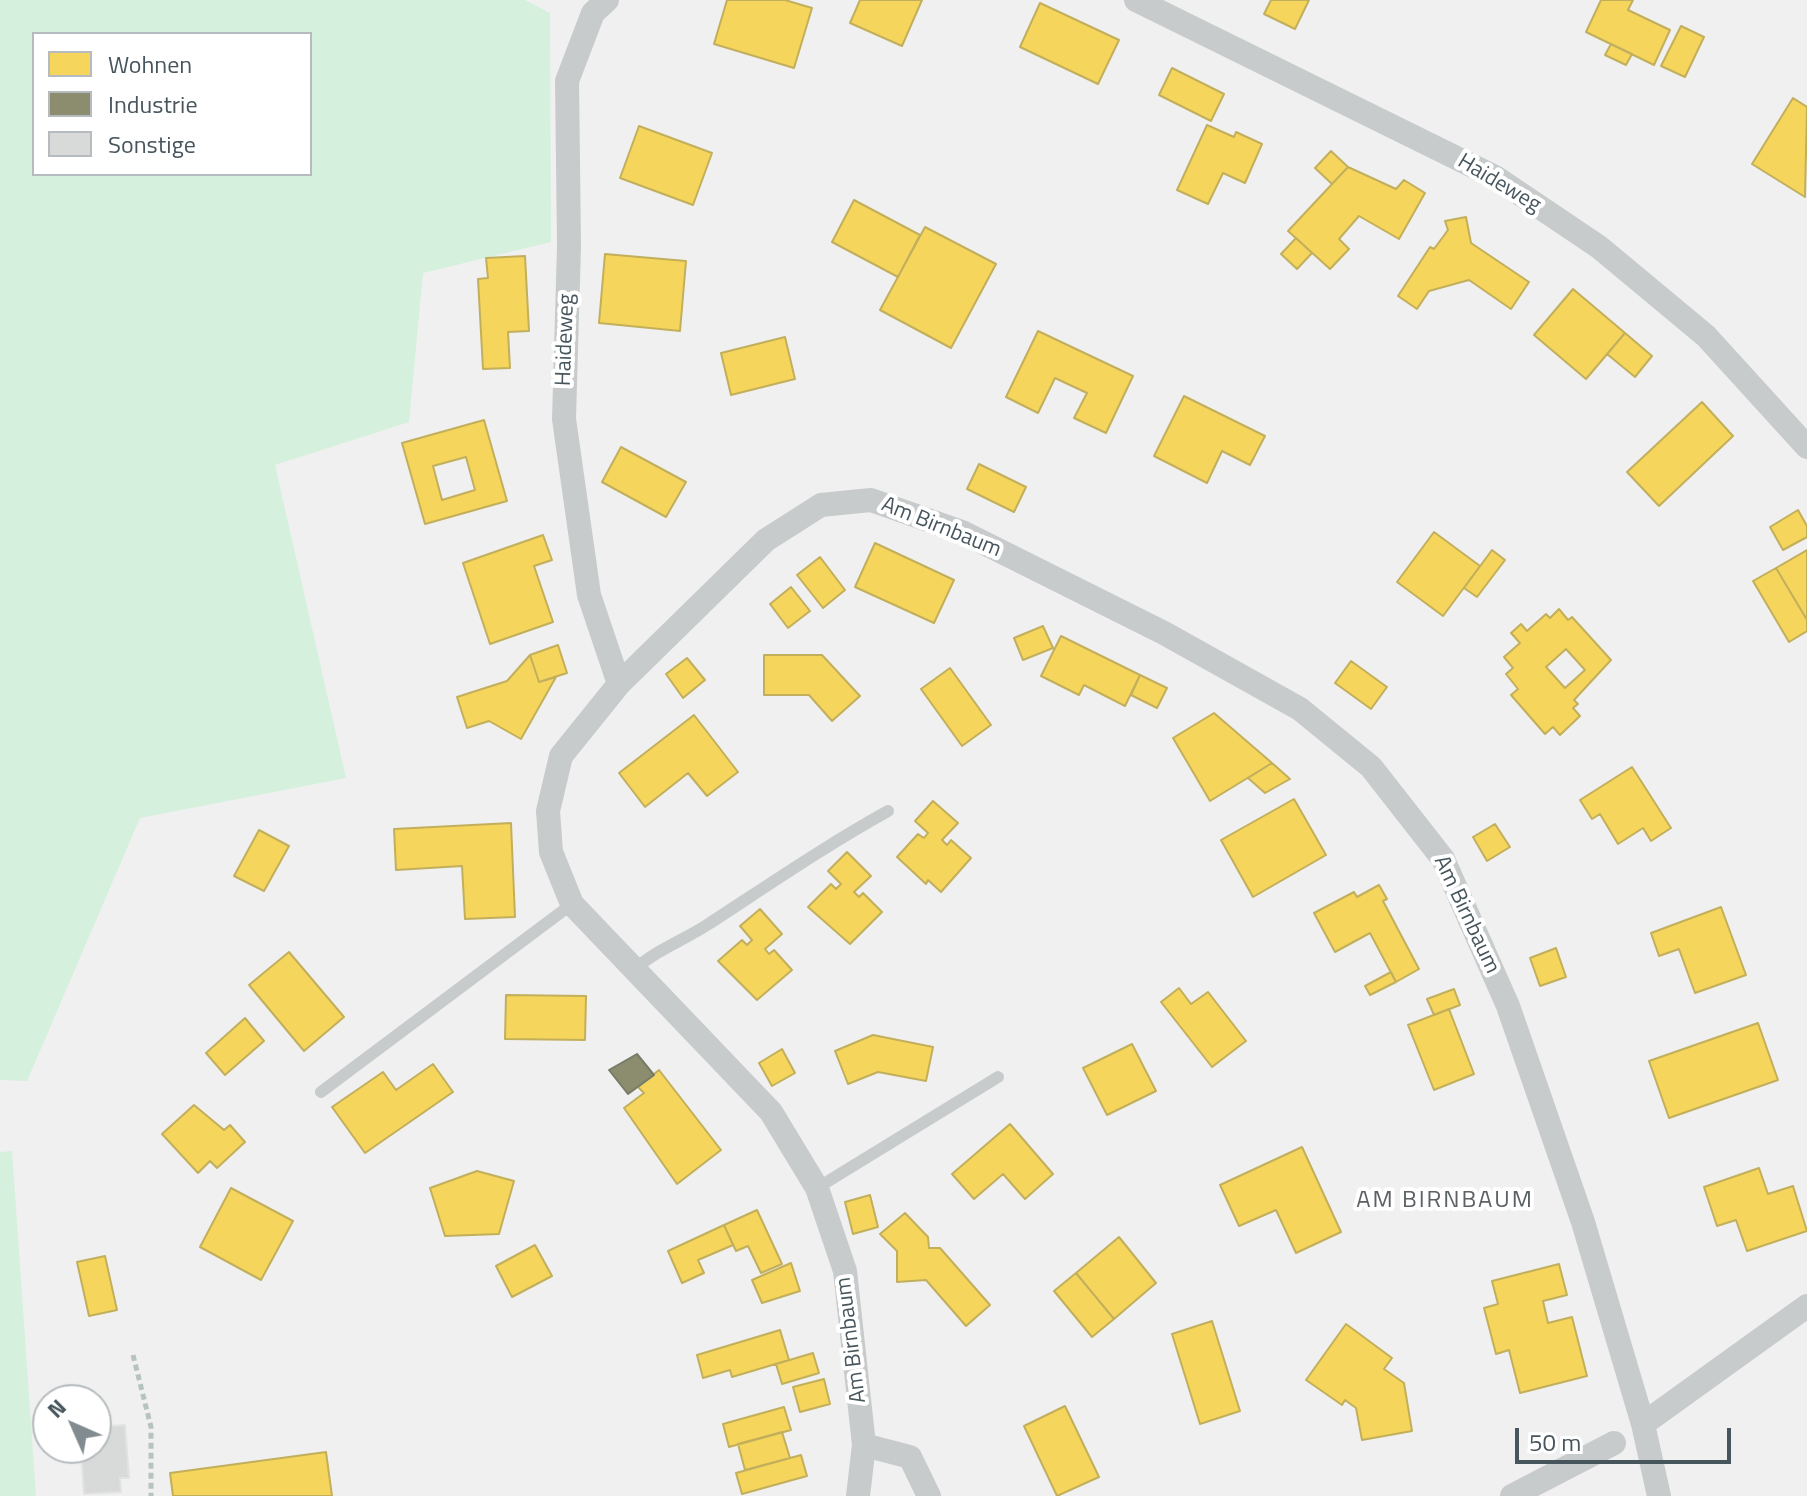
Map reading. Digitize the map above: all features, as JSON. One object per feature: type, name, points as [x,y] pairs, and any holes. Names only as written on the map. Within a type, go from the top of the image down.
[{"type":"street","name":"Haideweg","points":[[607,0],[593,13],[567,81],[569,246],[564,419],[589,595],[619,684]]},
{"type":"street","name":"Haideweg","points":[[1136,0],[1495,177],[1599,247],[1706,336],[1807,447]]},
{"type":"street","name":"Am Birnbaum","points":[[858,1496],[864,1445],[845,1271],[817,1188],[771,1112],[572,904],[551,852],[548,811],[561,756],[619,684],[766,540],[821,505],[871,500],[962,532],[1164,633],[1300,709],[1371,767],[1443,859],[1508,1006],[1583,1222],[1643,1424],[1659,1496]]},
{"type":"street","points":[[1643,1424],[1807,1306]]},
{"type":"street","points":[[1512,1496],[1614,1443]]},
{"type":"street","points":[[864,1445],[910,1457],[929,1496]]},
{"type":"lane","points":[[634,970],[649,956],[702,928],[823,847],[888,811]]},
{"type":"lane","points":[[321,1092],[572,904]]},
{"type":"lane","points":[[817,1188],[998,1077]]},
{"type":"path","points":[[133,1355],[151,1427],[151,1496]]},
{"type":"green space","points":[[0,0],[525,0],[550,13],[551,242],[423,273],[409,422],[275,465],[346,778],[140,818],[27,1081],[0,1080]]},
{"type":"green space","points":[[12,1151],[36,1496],[0,1496],[0,1152]]},
{"type":"building: Wohnen","points":[[727,0],[785,0],[812,8],[794,68],[714,44]]},
{"type":"building: Wohnen","points":[[860,0],[922,0],[902,46],[850,23]]},
{"type":"building: Wohnen","points":[[1271,0],[1309,0],[1295,29],[1264,14]]},
{"type":"building: Wohnen","points":[[1601,0],[1633,0],[1628,10],[1670,30],[1654,65],[1586,32]]},
{"type":"building: Wohnen","points":[[1040,3],[1119,40],[1098,84],[1020,47]]},
{"type":"building: Wohnen","points":[[1681,26],[1704,37],[1685,77],[1661,66]]},
{"type":"building: Wohnen","points":[[1611,44],[1632,54],[1626,65],[1605,55]]},
{"type":"building: Wohnen","points":[[1172,68],[1224,94],[1211,121],[1159,95]]},
{"type":"building: Wohnen","points":[[1793,98],[1807,107],[1805,197],[1752,164]]},
{"type":"building: Wohnen","points":[[1207,125],[1234,137],[1236,132],[1262,144],[1245,183],[1223,173],[1208,204],[1177,190]]},
{"type":"building: Wohnen","points":[[639,126],[712,153],[693,205],[620,178]]},
{"type":"building: Wohnen","points":[[1331,151],[1348,167],[1332,184],[1315,168]]},
{"type":"building: Wohnen","points":[[1348,167],[1396,189],[1404,180],[1425,193],[1399,239],[1359,216],[1339,239],[1349,249],[1330,269],[1288,231]]},
{"type":"building: Wohnen","points":[[854,200],[920,235],[898,277],[832,242]]},
{"type":"building: Wohnen","points":[[1466,217],[1471,243],[1529,282],[1511,309],[1469,280],[1429,291],[1417,309],[1398,296],[1430,247],[1434,249],[1448,230],[1445,221]]},
{"type":"building: Wohnen","points":[[925,227],[996,264],[951,348],[880,310]]},
{"type":"building: Wohnen","points":[[1296,238],[1312,253],[1297,269],[1281,254]]},
{"type":"building: Wohnen","points":[[605,254],[686,261],[680,331],[599,323]]},
{"type":"building: Wohnen","points":[[525,256],[529,331],[508,332],[510,368],[483,369],[478,279],[488,278],[486,258]]},
{"type":"building: Wohnen","points":[[1573,289],[1625,333],[1586,379],[1534,335]]},
{"type":"building: Wohnen","points":[[1038,331],[1133,376],[1106,433],[1074,418],[1087,393],[1055,378],[1038,413],[1006,397]]},
{"type":"building: Wohnen","points":[[1625,333],[1652,356],[1635,377],[1607,354]]},
{"type":"building: Wohnen","points":[[785,337],[795,379],[731,395],[721,353]]},
{"type":"building: Wohnen","points":[[1184,396],[1265,436],[1250,465],[1222,451],[1207,483],[1154,456]]},
{"type":"building: Wohnen","points":[[1702,402],[1733,436],[1659,506],[1627,472]]},
{"type":"building: Wohnen","points":[[484,420],[507,501],[425,524],[402,443]],"holes":[[[466,457],[475,490],[442,500],[433,466]]]},
{"type":"building: Wohnen","points":[[621,447],[686,482],[666,517],[602,482]]},
{"type":"building: Wohnen","points":[[979,464],[1026,487],[1014,512],[967,489]]},
{"type":"building: Wohnen","points":[[1798,510],[1807,526],[1807,537],[1783,550],[1770,527]]},
{"type":"building: Wohnen","points":[[1434,532],[1480,566],[1443,616],[1397,582]]},
{"type":"building: Wohnen","points":[[543,535],[552,560],[534,566],[553,622],[490,644],[463,563]]},
{"type":"building: Wohnen","points":[[875,543],[954,580],[934,623],[855,587]]},
{"type":"building: Wohnen","points":[[1492,550],[1505,560],[1477,597],[1464,588]]},
{"type":"building: Wohnen","points":[[1807,550],[1807,620],[1776,568]]},
{"type":"building: Wohnen","points":[[820,557],[845,590],[823,608],[797,575]]},
{"type":"building: Wohnen","points":[[1776,568],[1807,620],[1807,631],[1789,642],[1753,581]]},
{"type":"building: Wohnen","points":[[791,587],[810,611],[788,628],[770,604]]},
{"type":"building: Wohnen","points":[[1559,609],[1568,620],[1572,617],[1611,660],[1574,700],[1578,704],[1573,708],[1580,716],[1560,735],[1553,727],[1545,734],[1511,695],[1518,689],[1506,674],[1513,668],[1504,657],[1520,643],[1511,633],[1521,624],[1527,631],[1546,614],[1550,618]],"holes":[[[1566,649],[1585,670],[1565,688],[1546,667]]]},
{"type":"building: Wohnen","points":[[1043,626],[1053,648],[1023,660],[1014,638]]},
{"type":"building: Wohnen","points":[[1061,636],[1140,675],[1125,706],[1084,685],[1079,695],[1041,676]]},
{"type":"building: Wohnen","points":[[558,645],[567,673],[539,682],[530,655]]},
{"type":"building: Wohnen","points":[[530,655],[539,682],[556,677],[521,739],[489,721],[467,728],[457,697],[507,681]]},
{"type":"building: Wohnen","points":[[764,655],[822,655],[860,696],[832,721],[809,695],[764,695]]},
{"type":"building: Wohnen","points":[[687,658],[705,680],[683,698],[666,674]]},
{"type":"building: Wohnen","points":[[1351,661],[1387,687],[1371,709],[1335,683]]},
{"type":"building: Wohnen","points":[[950,668],[991,725],[962,746],[921,689]]},
{"type":"building: Wohnen","points":[[1140,675],[1167,688],[1157,708],[1131,695]]},
{"type":"building: Wohnen","points":[[1214,713],[1272,763],[1210,801],[1173,738]]},
{"type":"building: Wohnen","points":[[694,715],[738,772],[707,796],[688,773],[645,807],[619,773]]},
{"type":"building: Wohnen","points":[[1272,763],[1290,779],[1265,793],[1248,778]]},
{"type":"building: Wohnen","points":[[1632,767],[1671,828],[1651,841],[1643,828],[1618,844],[1600,814],[1592,819],[1580,800]]},
{"type":"building: Wohnen","points":[[1294,799],[1326,855],[1253,897],[1221,840]]},
{"type":"building: Wohnen","points":[[933,801],[958,823],[942,840],[947,845],[951,840],[971,858],[941,892],[928,880],[926,884],[897,857],[918,834],[924,838],[928,833],[915,821]]},
{"type":"building: Wohnen","points":[[511,823],[515,917],[465,919],[462,866],[396,870],[394,829]]},
{"type":"building: Wohnen","points":[[1495,824],[1510,847],[1487,861],[1473,837]]},
{"type":"building: Wohnen","points":[[259,830],[289,846],[264,891],[234,876]]},
{"type":"building: Wohnen","points":[[847,852],[871,876],[854,892],[859,897],[863,893],[882,912],[850,944],[808,907],[831,884],[836,889],[841,884],[828,871]]},
{"type":"building: Wohnen","points":[[1379,885],[1387,899],[1383,901],[1419,969],[1396,982],[1370,933],[1335,952],[1314,913],[1354,892],[1357,897]]},
{"type":"building: Wohnen","points":[[1721,907],[1746,975],[1695,993],[1679,949],[1659,956],[1651,933]]},
{"type":"building: Wohnen","points":[[760,909],[782,934],[765,949],[769,954],[774,950],[792,970],[757,1000],[718,961],[742,940],[747,945],[752,940],[740,926]]},
{"type":"building: Wohnen","points":[[1556,948],[1566,977],[1540,986],[1530,958]]},
{"type":"building: Wohnen","points":[[289,952],[344,1017],[304,1051],[249,985]]},
{"type":"building: Wohnen","points":[[1391,972],[1396,982],[1370,995],[1365,986]]},
{"type":"building: Wohnen","points":[[1179,988],[1191,1004],[1208,992],[1246,1041],[1212,1067],[1161,1002]]},
{"type":"building: Wohnen","points":[[1454,989],[1460,1005],[1434,1015],[1427,999]]},
{"type":"building: Wohnen","points":[[506,995],[586,996],[585,1040],[505,1039]]},
{"type":"building: Wohnen","points":[[1449,1009],[1474,1074],[1434,1090],[1408,1025]]},
{"type":"building: Wohnen","points":[[245,1018],[264,1041],[225,1075],[206,1053]]},
{"type":"building: Wohnen","points":[[1758,1023],[1778,1080],[1669,1118],[1649,1061]]},
{"type":"building: Wohnen","points":[[873,1035],[933,1047],[926,1081],[878,1072],[848,1084],[835,1051]]},
{"type":"building: Wohnen","points":[[1132,1044],[1156,1091],[1107,1115],[1083,1068]]},
{"type":"building: Wohnen","points":[[782,1049],[795,1073],[772,1086],[759,1063]]},
{"type":"building: Wohnen","points":[[433,1064],[453,1092],[365,1153],[332,1107],[383,1072],[396,1090]]},
{"type":"building: Wohnen","points":[[659,1070],[721,1150],[677,1184],[624,1108],[644,1093],[638,1087]]},
{"type":"building: Wohnen","points":[[194,1105],[224,1130],[230,1125],[245,1142],[217,1168],[210,1161],[198,1173],[162,1134]]},
{"type":"building: Wohnen","points":[[1010,1124],[1053,1174],[1025,1199],[1003,1174],[974,1199],[952,1174]]},
{"type":"building: Wohnen","points":[[1302,1147],[1341,1232],[1296,1253],[1276,1210],[1239,1226],[1220,1185]]},
{"type":"building: Wohnen","points":[[1759,1168],[1768,1194],[1793,1186],[1807,1231],[1747,1251],[1736,1220],[1717,1226],[1704,1187]]},
{"type":"building: Wohnen","points":[[477,1171],[514,1181],[499,1234],[445,1236],[430,1188]]},
{"type":"building: Wohnen","points":[[231,1188],[293,1221],[261,1280],[200,1247]]},
{"type":"building: Wohnen","points":[[870,1195],[878,1227],[853,1234],[845,1202]]},
{"type":"building: Wohnen","points":[[757,1210],[782,1264],[761,1273],[748,1246],[736,1251],[724,1225]]},
{"type":"building: Wohnen","points":[[905,1213],[928,1237],[929,1248],[940,1248],[990,1305],[966,1326],[926,1280],[897,1282],[897,1251],[880,1234]]},
{"type":"building: Wohnen","points":[[724,1225],[733,1245],[698,1260],[704,1273],[682,1283],[668,1251]]},
{"type":"building: Wohnen","points":[[1119,1237],[1156,1283],[1114,1319],[1076,1273]]},
{"type":"building: Wohnen","points":[[535,1245],[552,1276],[512,1297],[496,1266]]},
{"type":"building: Wohnen","points":[[105,1256],[117,1310],[89,1316],[77,1262]]},
{"type":"building: Wohnen","points":[[791,1263],[800,1291],[762,1303],[752,1280]]},
{"type":"building: Wohnen","points":[[1559,1264],[1567,1295],[1543,1301],[1548,1323],[1572,1317],[1587,1376],[1520,1393],[1509,1350],[1496,1354],[1484,1308],[1498,1304],[1492,1281]]},
{"type":"building: Wohnen","points":[[1076,1273],[1114,1319],[1092,1337],[1054,1291]]},
{"type":"building: Wohnen","points":[[1212,1321],[1240,1411],[1200,1424],[1172,1334]]},
{"type":"building: Wohnen","points":[[1346,1324],[1392,1358],[1384,1369],[1404,1383],[1412,1431],[1362,1440],[1356,1408],[1345,1400],[1342,1405],[1306,1380]]},
{"type":"building: Wohnen","points":[[780,1330],[789,1360],[732,1377],[730,1370],[703,1378],[697,1355]]},
{"type":"building: Wohnen","points":[[813,1353],[819,1373],[782,1384],[776,1364]]},
{"type":"building: Wohnen","points":[[824,1379],[830,1404],[800,1412],[793,1387]]},
{"type":"building: Wohnen","points":[[1065,1406],[1099,1477],[1057,1496],[1024,1426]]},
{"type":"building: Wohnen","points":[[784,1407],[791,1430],[729,1447],[723,1424]]},
{"type":"building: Wohnen","points":[[782,1432],[790,1458],[745,1470],[738,1444]]},
{"type":"building: Wohnen","points":[[326,1452],[332,1496],[173,1496],[170,1473]]},
{"type":"building: Wohnen","points":[[801,1455],[807,1476],[742,1494],[736,1473]]},
{"type":"building: Industrie","points":[[637,1054],[654,1075],[628,1094],[609,1070]]},
{"type":"building: Sonstige","points":[[125,1425],[129,1478],[120,1478],[121,1492],[84,1494],[82,1464],[112,1464],[112,1426]]},
{"type":"district","name":"AM BIRNBAUM","points":[[1445,1201]]}]
